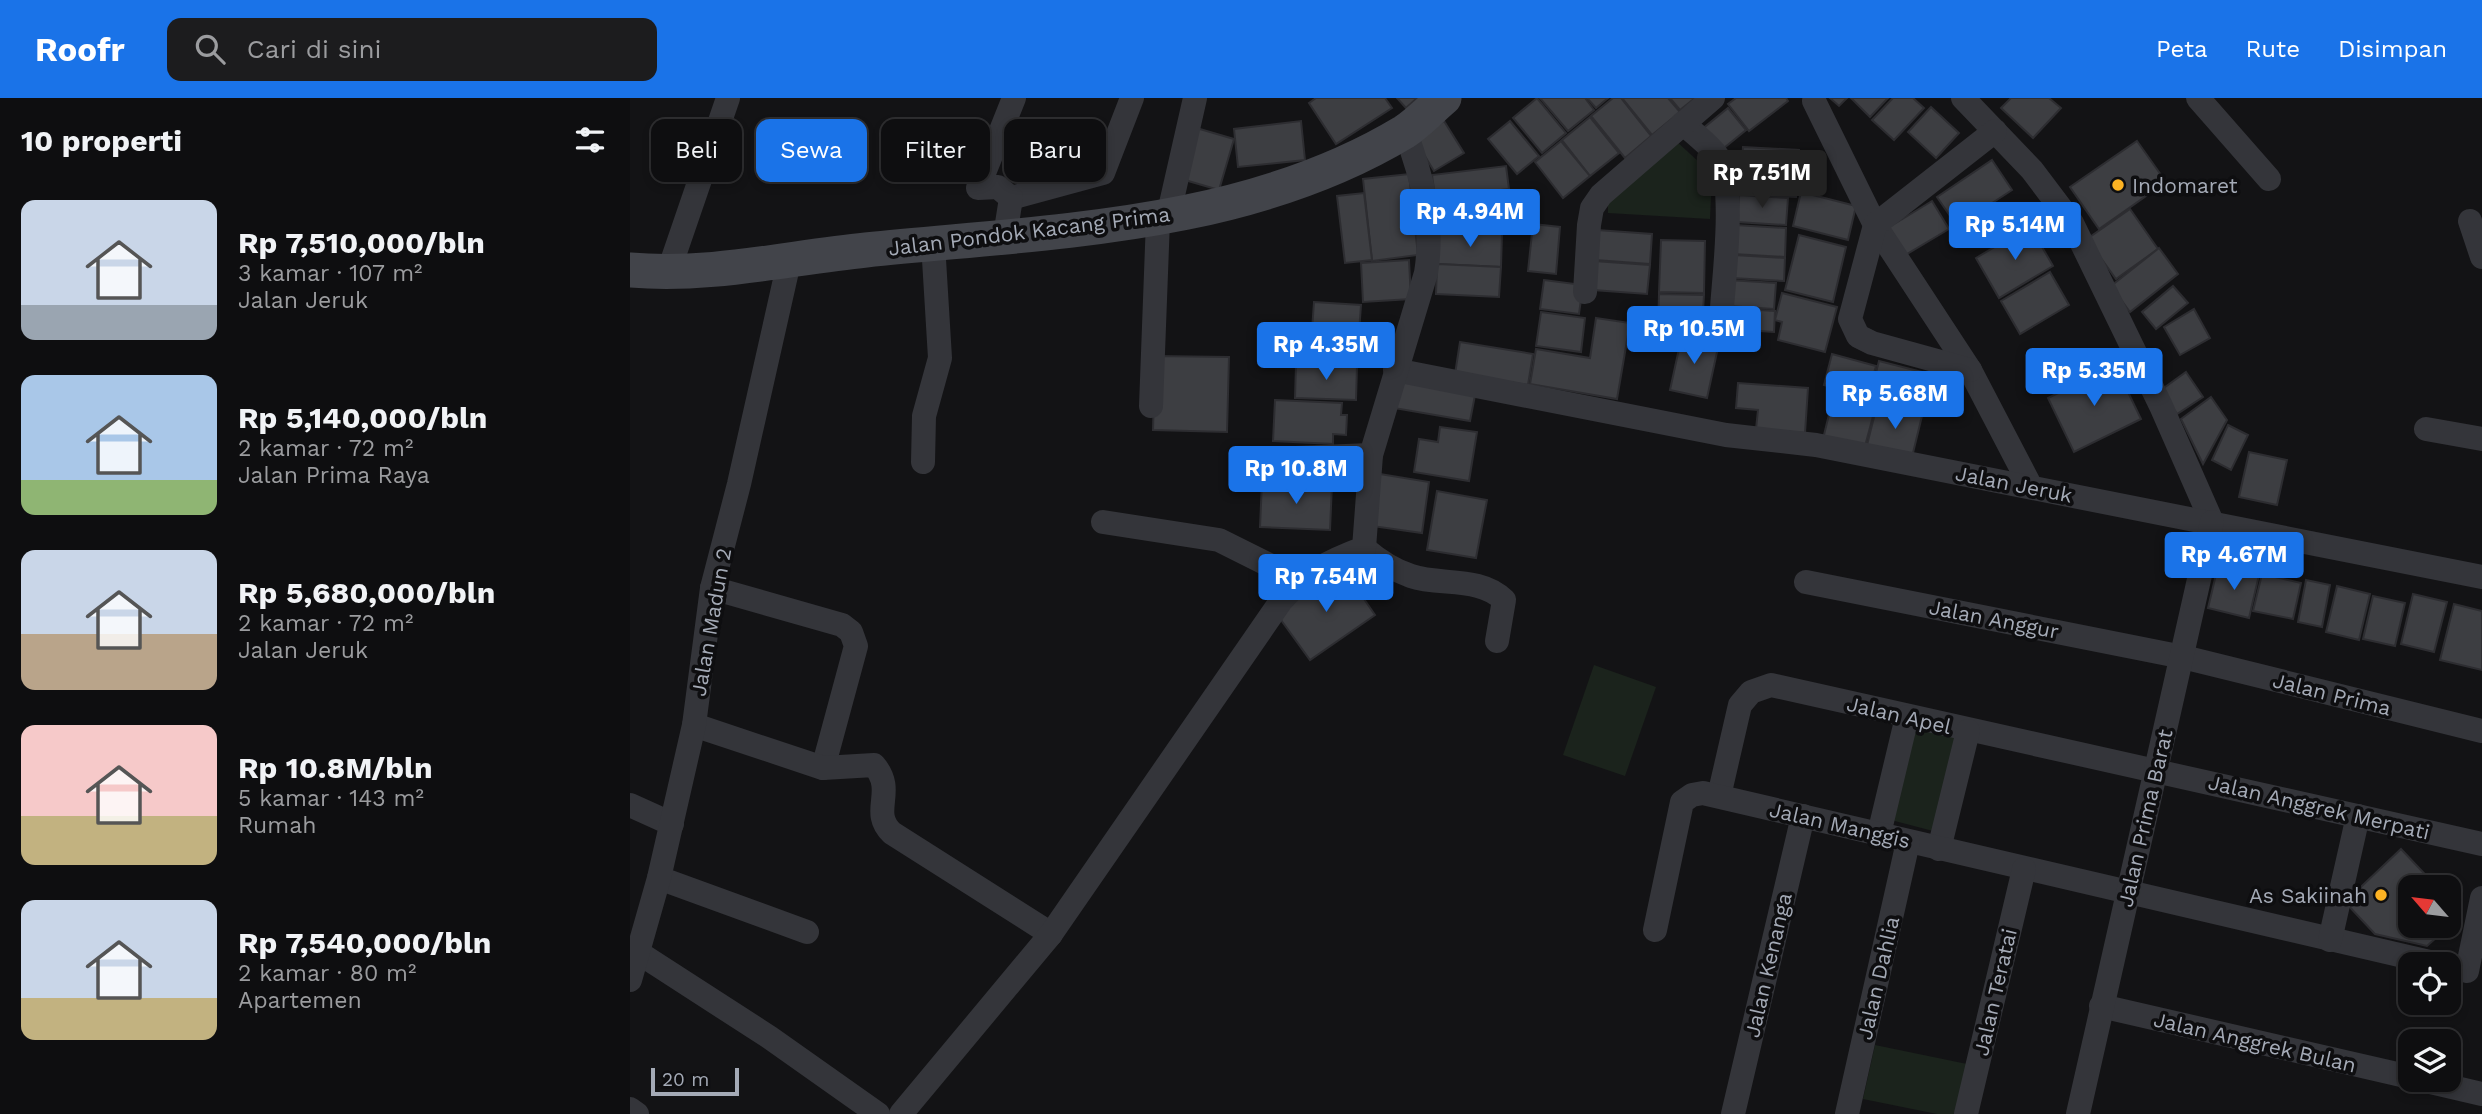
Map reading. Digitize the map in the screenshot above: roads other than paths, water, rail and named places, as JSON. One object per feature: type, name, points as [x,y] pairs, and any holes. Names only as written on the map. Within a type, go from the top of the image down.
[{"type":"street","points":[[668,273],[728,98]]},
{"type":"street","points":[[1011,198],[998,187],[978,188],[1014,98]]},
{"type":"street","points":[[1011,198],[1103,173],[1132,98]]},
{"type":"street","points":[[1151,406],[1163,218],[1195,98]]},
{"type":"street","name":"Jalan Pondok Kacang Prima","points":[[630,270],[668,273],[789,262],[851,251],[1163,218],[1276,189],[1349,159],[1405,131],[1444,98]]},
{"type":"street","points":[[1585,292],[1592,208],[1601,195],[1713,98]]},
{"type":"street","points":[[1963,98],[2032,170],[2072,223],[2161,405],[2212,522]]},
{"type":"street","points":[[2198,98],[2269,179]]},
{"type":"street","points":[[1814,101],[1875,225],[1970,370],[2031,487]]},
{"type":"street","points":[[1683,123],[1718,156],[1724,170],[1727,231],[1722,308]]},
{"type":"street","points":[[1364,548],[1371,456],[1426,273],[1431,245],[1430,220],[1420,170],[1405,131]]},
{"type":"street","points":[[1970,370],[1872,343],[1858,336],[1850,319],[1875,225],[1995,131]]},
{"type":"street","points":[[1005,236],[1011,198]]},
{"type":"street","points":[[2470,221],[2482,257]]},
{"type":"street","points":[[923,462],[924,416],[940,358],[933,243]]},
{"type":"street","name":"Jalan Madun 2","points":[[630,980],[659,878],[694,725],[712,588],[739,484],[789,262]]},
{"type":"street","name":"Jalan Jeruk","points":[[1395,370],[1726,435],[1816,445],[2482,577]]},
{"type":"street","points":[[2426,429],[2482,439]]},
{"type":"street","points":[[1268,459],[1371,456]]},
{"type":"street","points":[[1103,522],[1219,540],[1299,580]]},
{"type":"street","name":"Jalan Prima Barat","points":[[2078,1114],[2212,522]]},
{"type":"street","points":[[901,1114],[1051,934],[1273,613],[1299,580],[1326,562],[1364,548]]},
{"type":"street","points":[[1364,548],[1382,562],[1413,577],[1434,578],[1494,590],[1504,600],[1497,642]]},
{"type":"street","name":"Jalan Anggur","points":[[1806,582],[2183,657]]},
{"type":"street","points":[[712,588],[842,625],[851,632],[856,646],[823,768]]},
{"type":"street","name":"Jalan Prima","points":[[2183,657],[2482,731]]},
{"type":"street","name":"Jalan Apel","points":[[1719,796],[1740,705],[1751,692],[1771,685],[1968,731],[2157,770]]},
{"type":"street","points":[[1879,834],[1906,717]]},
{"type":"street","points":[[694,725],[823,768],[874,765],[885,783],[882,818],[892,834],[1051,934]]},
{"type":"street","points":[[1939,849],[1968,731]]},
{"type":"street","name":"Jalan Anggrek Merpati","points":[[2157,770],[2482,844]]},
{"type":"street","name":"Jalan Manggis","points":[[1655,930],[1682,802],[1692,795],[1703,793],[2126,894],[2398,955]]},
{"type":"street","points":[[630,804],[672,824]]},
{"type":"street","name":"Jalan Kenanga","points":[[1733,1114],[1803,816]]},
{"type":"street","points":[[2330,940],[2358,816]]},
{"type":"street","name":"Jalan Dahlia","points":[[1847,1114],[1908,842]]},
{"type":"street","name":"Jalan Teratai","points":[[1966,1114],[2024,869]]},
{"type":"street","points":[[659,878],[807,932]]},
{"type":"street","points":[[2466,971],[2482,898]]},
{"type":"street","points":[[639,953],[769,1037],[878,1114]]},
{"type":"street","name":"Jalan Anggrek Bulan","points":[[2101,1006],[2398,1074]]},
{"type":"street","points":[[2461,1089],[2482,1094]]},
{"type":"street","points":[[630,1109],[636,1114]]},
{"type":"place","name":"Indomaret","points":[[2118,185]]},
{"type":"place","name":"As Sakiinah","points":[[2381,895]]}]
